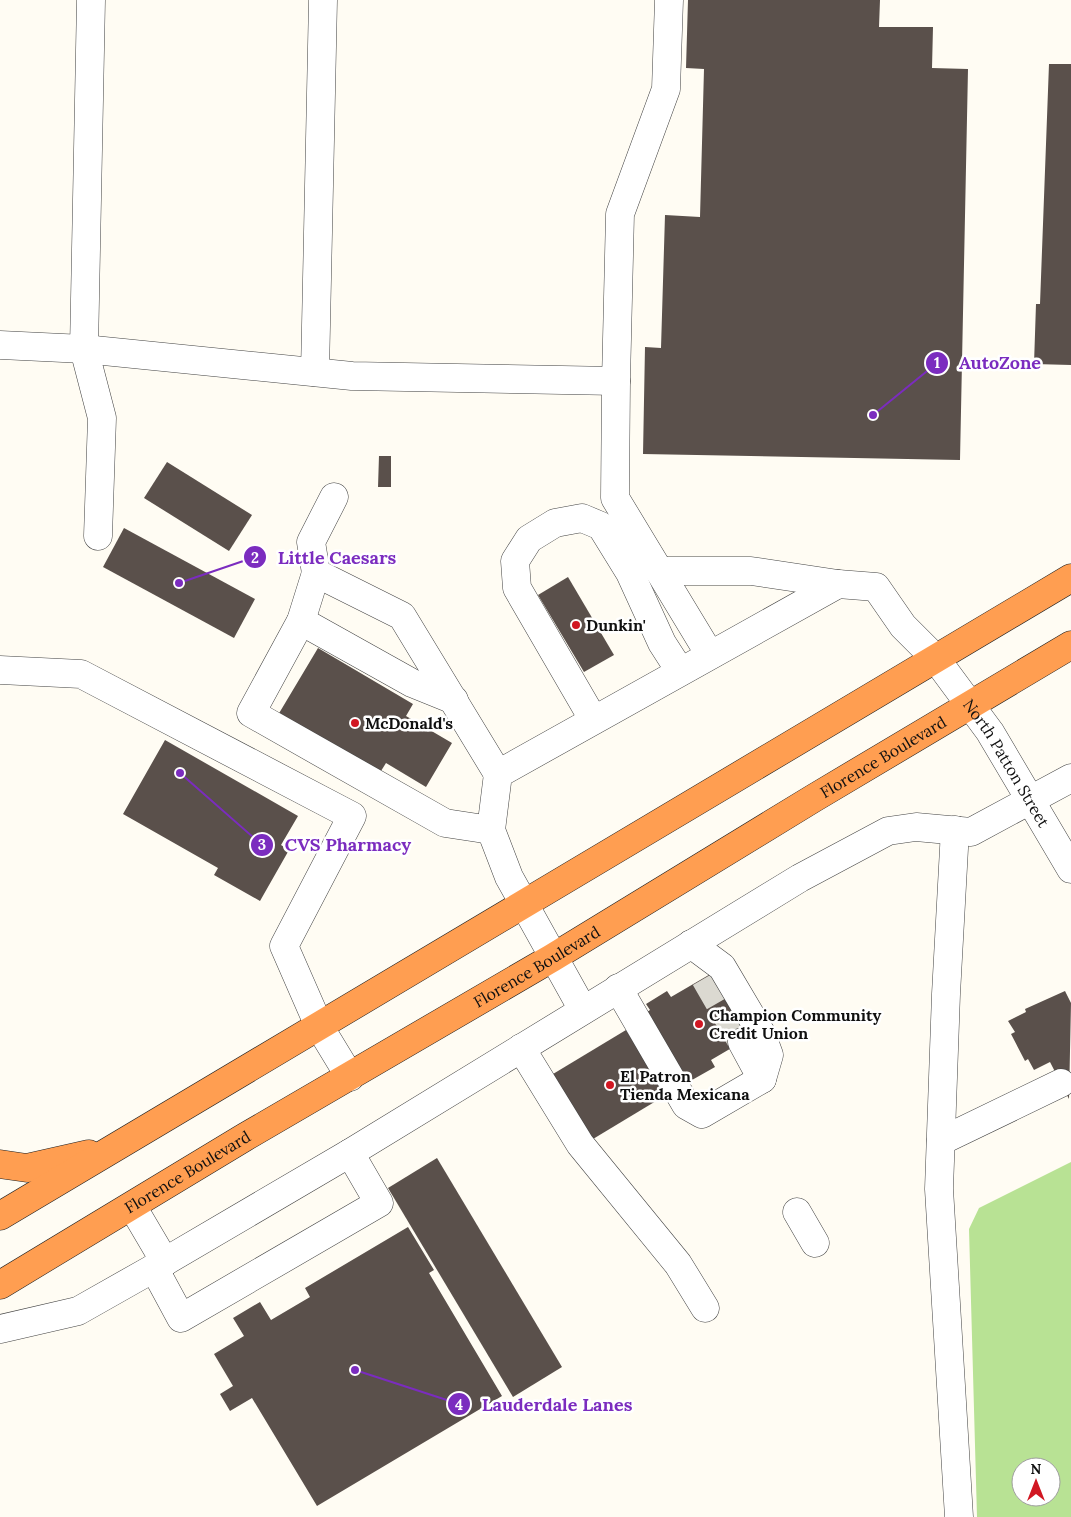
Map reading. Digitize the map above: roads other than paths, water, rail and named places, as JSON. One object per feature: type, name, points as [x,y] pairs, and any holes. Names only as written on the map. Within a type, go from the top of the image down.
[{"type":"highway","points":[[0,1216],[1071,578]]},
{"type":"highway","name":"Florence Boulevard","points":[[0,1285],[552,958],[814,798],[1071,645]]},
{"type":"highway","points":[[0,1164],[27,1168],[112,1149]]},
{"type":"street","points":[[91,0],[84,349],[102,418],[98,536]]},
{"type":"street","points":[[315,372],[323,0]]},
{"type":"street","points":[[669,0],[666,89],[620,214],[615,498],[710,655]]},
{"type":"street","points":[[0,345],[84,349],[352,376],[616,381]]},
{"type":"street","points":[[334,497],[312,542],[316,574],[301,621],[251,714],[445,823],[491,830]]},
{"type":"street","points":[[593,719],[517,588],[515,561],[529,539],[554,524],[582,518],[601,526],[630,573],[662,643],[680,672]]},
{"type":"street","points":[[658,571],[751,570],[838,584]]},
{"type":"street","points":[[316,574],[402,616],[454,700],[498,774],[491,830],[509,877],[552,958],[583,1010]]},
{"type":"street","points":[[498,774],[593,719],[838,584]]},
{"type":"street","name":"North Patton Street","points":[[838,584],[876,587],[903,626],[936,659],[971,706],[1030,799],[1071,869]]},
{"type":"street","points":[[301,621],[412,683],[454,700]]},
{"type":"street","points":[[0,670],[81,674],[352,816],[284,946],[319,1026],[350,1077]]},
{"type":"street","points":[[0,1329],[78,1311],[350,1153],[800,878],[888,831],[916,827],[971,832],[1071,778]]},
{"type":"street","points":[[955,830],[939,1188],[959,1517]]},
{"type":"street","points":[[691,944],[705,978]]},
{"type":"street","points":[[618,988],[686,1105],[702,1114],[762,1079],[769,1055],[761,1033],[722,967],[691,944]]},
{"type":"street","points":[[742,1042],[762,1079]]},
{"type":"street","points":[[521,1048],[580,1144],[678,1264],[705,1308]]},
{"type":"street","points":[[941,1141],[1061,1083]]},
{"type":"street","points":[[132,1206],[160,1265],[181,1318],[379,1203],[350,1153]]},
{"type":"street","points":[[797,1212],[815,1243]]},
{"type":"tunnel","points":[[705,978],[742,1042]]},
{"type":"place","name":"AutoZone","points":[[873,415]]},
{"type":"place","name":"Little Caesars","points":[[179,583]]},
{"type":"place","name":"Dunkin'","points":[[576,625]]},
{"type":"place","name":"McDonald's","points":[[355,723]]},
{"type":"place","name":"CVS Pharmacy","points":[[180,773]]},
{"type":"place","name":"Champion Community Credit Union","points":[[699,1024]]},
{"type":"place","name":"El Patron Tienda Mexicana","points":[[610,1085]]},
{"type":"place","name":"Lauderdale Lanes","points":[[355,1370]]}]
